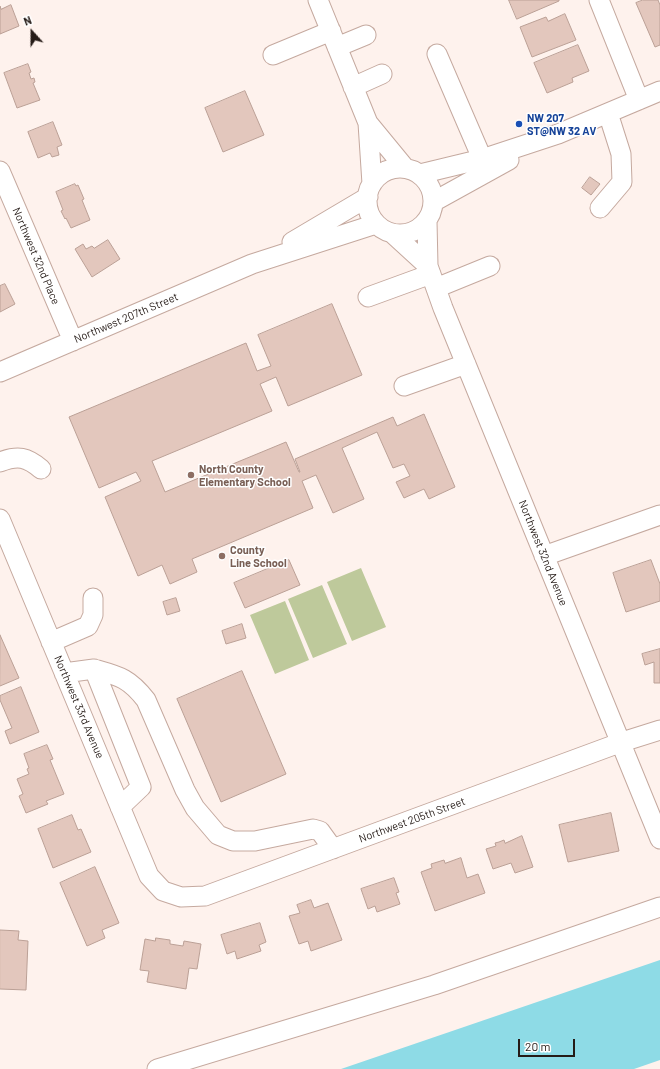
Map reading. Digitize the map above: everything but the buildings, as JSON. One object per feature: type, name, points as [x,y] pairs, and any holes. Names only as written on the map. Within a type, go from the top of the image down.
[{"type":"street","points":[[318,0],[368,123],[412,171],[430,186],[434,202],[430,215],[427,221],[420,228],[411,232],[402,234],[383,230],[376,224],[369,211],[370,190],[368,123]]},
{"type":"street","points":[[599,0],[639,100]]},
{"type":"street","points":[[273,55],[334,39],[366,35]]},
{"type":"street","points":[[437,54],[485,165]]},
{"type":"street","points":[[353,87],[382,74]]},
{"type":"street","points":[[434,202],[485,165],[660,91]]},
{"type":"street","points":[[600,208],[622,182],[621,154],[608,114]]},
{"type":"street","points":[[370,190],[378,176],[386,171],[396,168],[412,171],[485,165]]},
{"type":"street","name":"Northwest 32nd Place","points":[[0,171],[73,341]]},
{"type":"street","name":"Northwest 207th Street","points":[[252,264],[327,222],[370,190]]},
{"type":"street","name":"Northwest 32nd Avenue","points":[[427,221],[432,276],[466,364],[622,742],[660,839]]},
{"type":"street","name":"Northwest 207th Street","points":[[0,372],[252,264],[376,224]]},
{"type":"street","name":"Northwest 32nd Avenue","points":[[392,233],[432,276]]},
{"type":"street","points":[[368,297],[432,276],[490,266]]},
{"type":"street","points":[[404,386],[466,364]]},
{"type":"street","points":[[0,462],[8,459],[22,458],[33,462],[41,470]]},
{"type":"street","points":[[544,556],[660,515]]},
{"type":"street","name":"Northwest 33rd Avenue","points":[[0,519],[149,876],[162,892]]},
{"type":"street","points":[[52,642],[88,626],[93,615],[93,598]]},
{"type":"street","points":[[94,669],[141,787],[120,807]]},
{"type":"street","points":[[64,673],[94,669],[116,675],[129,682],[138,690],[146,700],[185,790],[195,808],[218,835],[233,841],[255,841],[313,829],[320,831],[333,849]]},
{"type":"street","name":"Northwest 205th Street","points":[[162,892],[180,897],[205,896],[622,742],[660,730]]},
{"type":"street","points":[[157,1069],[434,986],[660,907]]},
{"type":"green space","points":[[361,568],[386,627],[352,641],[327,582]]},
{"type":"green space","points":[[322,585],[347,644],[313,658],[288,599]]},
{"type":"green space","points":[[285,601],[309,660],[275,674],[250,615]]},
{"type":"water","points":[[660,960],[660,1060],[634,1069],[341,1069]]},
{"type":"place","name":"NW 207 ST@NW 32 AV","points":[[519,124]]},
{"type":"place","name":"North County Elementary School","points":[[191,475]]},
{"type":"place","name":"County Line School","points":[[222,556]]}]
